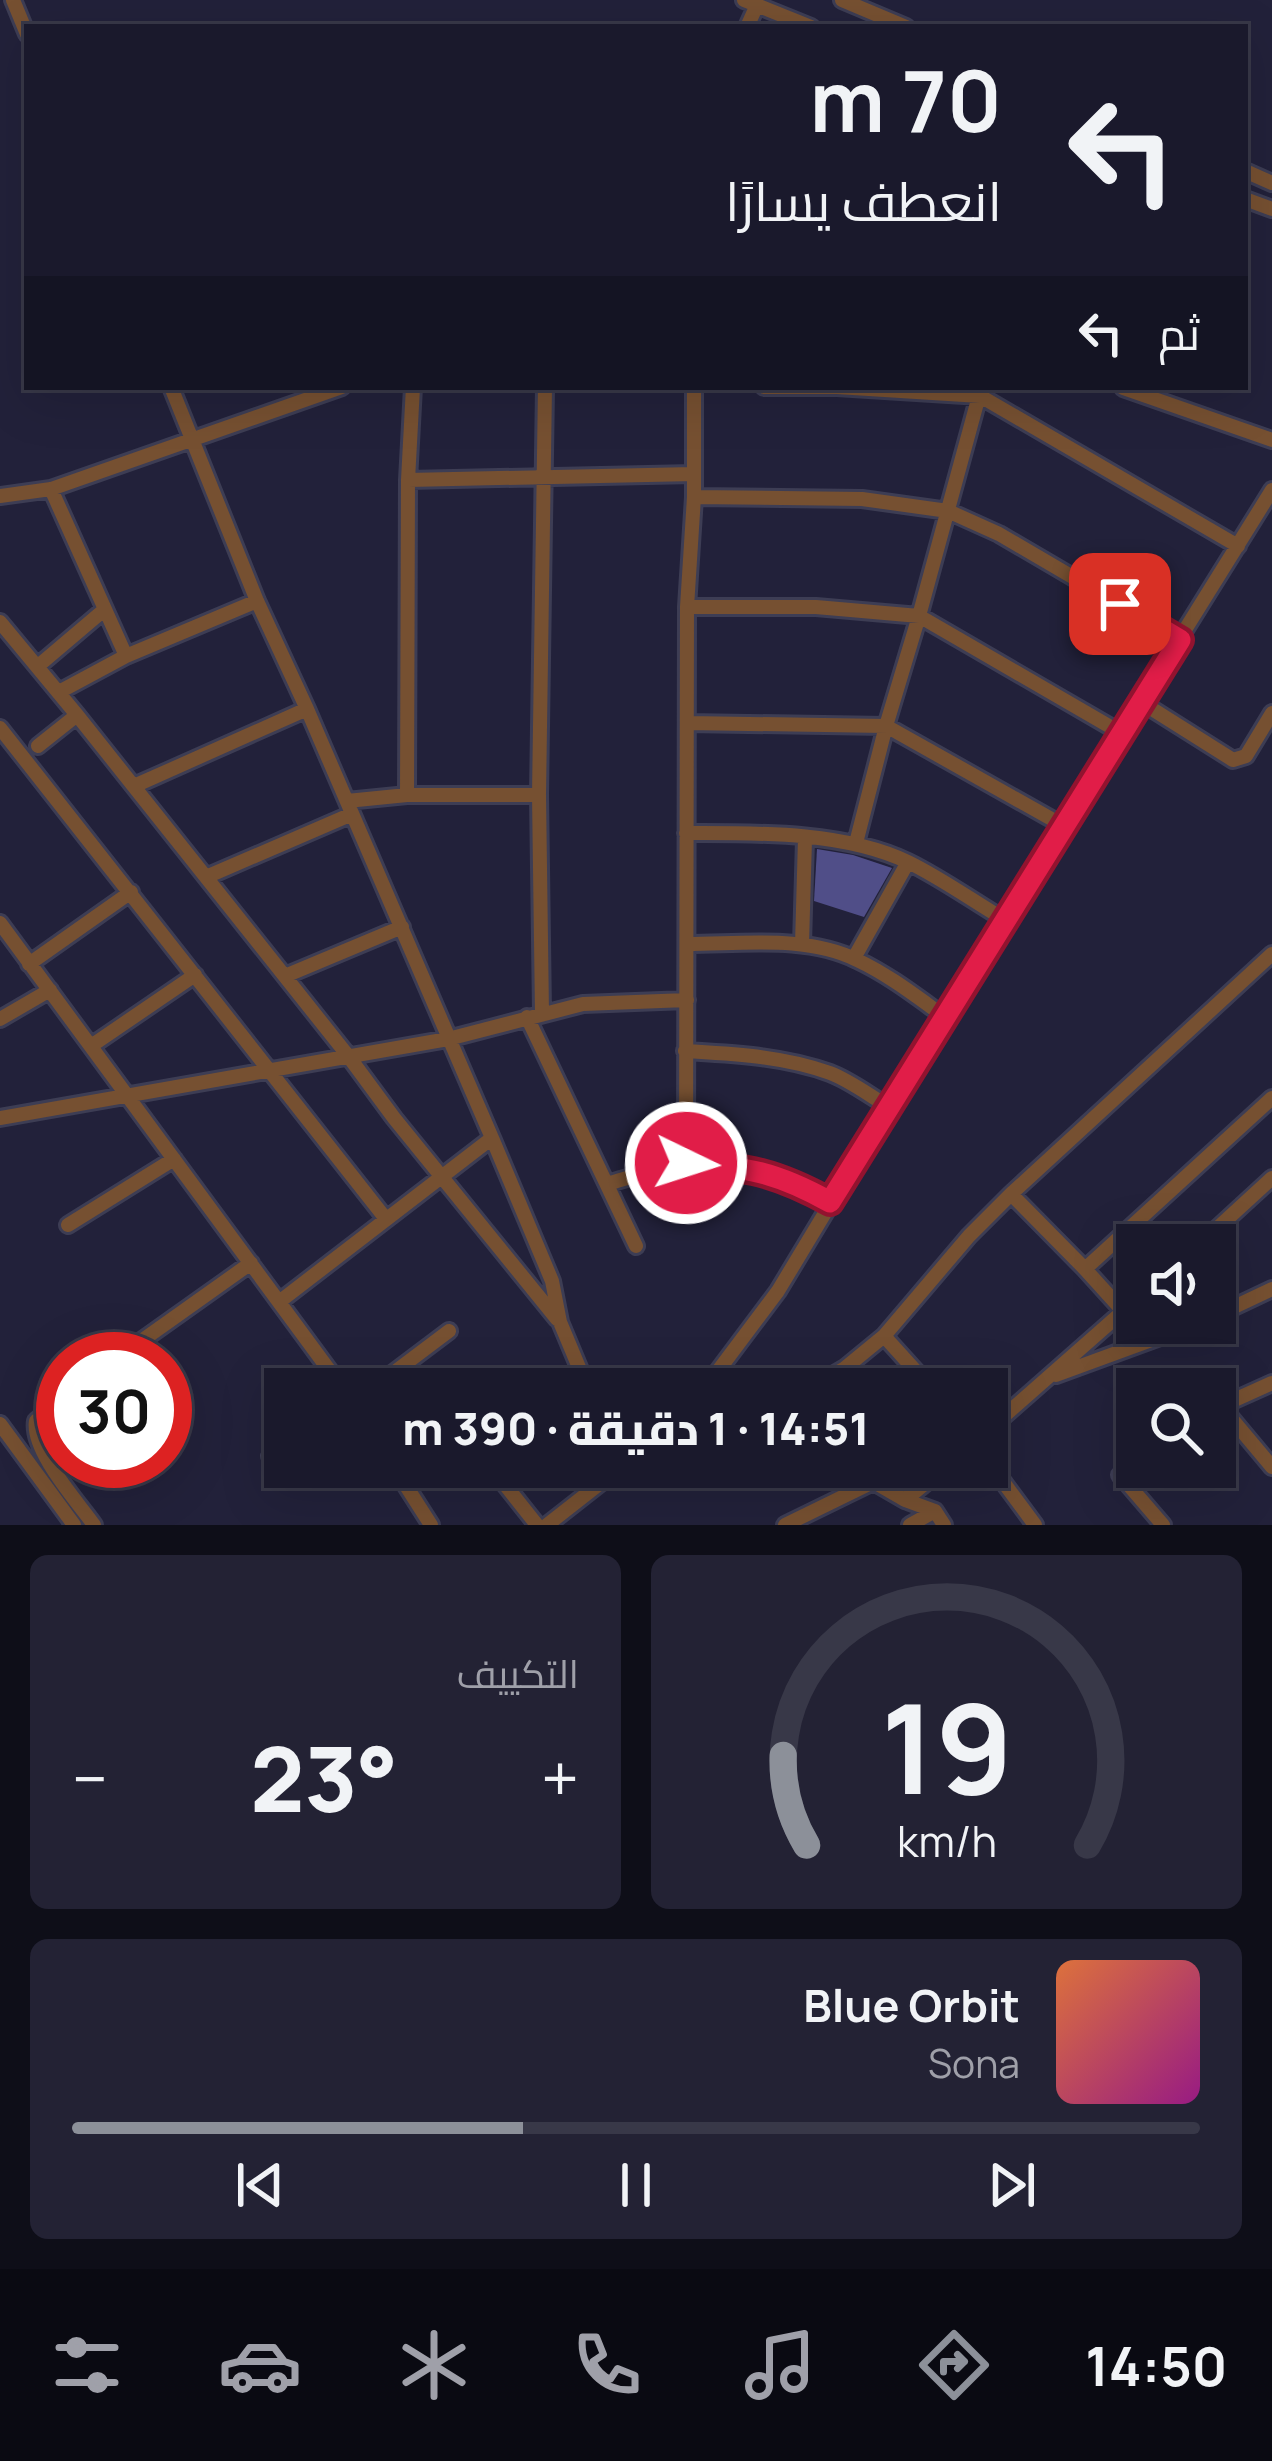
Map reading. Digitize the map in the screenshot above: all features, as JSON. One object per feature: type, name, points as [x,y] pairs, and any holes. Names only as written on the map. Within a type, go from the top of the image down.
[{"type":"street","points":[[842,0],[899,24]]},
{"type":"street","points":[[750,3],[803,24]]},
{"type":"street","points":[[172,390],[256,601],[308,709],[492,1138],[551,1281],[560,1322],[579,1368]]},
{"type":"street","points":[[0,496],[52,489],[333,390]]},
{"type":"street","points":[[407,796],[413,390]]},
{"type":"street","points":[[545,390],[534,1015],[636,1246]]},
{"type":"street","points":[[686,1163],[687,607],[694,390]]},
{"type":"street","points":[[922,390],[980,392],[1238,546]]},
{"type":"street","points":[[1129,390],[1272,440]]},
{"type":"street","points":[[856,843],[980,392]]},
{"type":"street","points":[[409,480],[694,474]]},
{"type":"street","points":[[52,489],[126,656]]},
{"type":"street","points":[[721,1368],[778,1291],[1272,490]]},
{"type":"street","points":[[694,497],[862,499],[948,511],[999,534],[1180,640]]},
{"type":"street","points":[[59,692],[126,656],[256,601]]},
{"type":"street","points":[[687,607],[816,608],[920,616],[1121,733]]},
{"type":"street","points":[[38,666],[104,610]]},
{"type":"street","points":[[0,622],[560,1322]]},
{"type":"street","points":[[1141,702],[1233,760],[1248,754],[1272,713]]},
{"type":"street","points":[[134,786],[308,709]]},
{"type":"street","points":[[38,746],[77,715]]},
{"type":"street","points":[[688,723],[886,726],[1064,826]]},
{"type":"street","points":[[0,728],[386,1220]]},
{"type":"street","points":[[206,878],[350,807],[407,796],[539,795]]},
{"type":"street","points":[[686,833],[746,832],[856,843],[908,862],[1005,920]]},
{"type":"street","points":[[802,944],[805,838]]},
{"type":"street","points":[[854,958],[908,862]]},
{"type":"street","points":[[29,964],[131,892]]},
{"type":"street","points":[[0,923],[328,1368]]},
{"type":"street","points":[[285,976],[402,927]]},
{"type":"street","points":[[688,944],[802,944],[854,958],[945,1017]]},
{"type":"street","points":[[845,1368],[884,1336],[1011,1194],[1272,954]]},
{"type":"street","points":[[91,1046],[194,975]]},
{"type":"street","points":[[0,1019],[50,990]]},
{"type":"street","points":[[0,1118],[448,1039],[534,1015],[612,1001],[687,1000]]},
{"type":"street","points":[[685,1051],[766,1057],[807,1067],[843,1080],[889,1107]]},
{"type":"street","points":[[1085,1269],[1272,1098]]},
{"type":"street","points":[[279,1302],[492,1138]]},
{"type":"street","points":[[68,1225],[174,1159]]},
{"type":"street","points":[[607,1184],[686,1163],[740,1166],[794,1181],[830,1202]]},
{"type":"street","points":[[1222,1224],[1272,1178]]},
{"type":"street","points":[[1011,1194],[1116,1304]]},
{"type":"street","points":[[154,1332],[251,1263]]},
{"type":"street","points":[[1236,1306],[1272,1289]]},
{"type":"street","points":[[1008,1412],[1116,1318]]},
{"type":"street","points":[[401,1368],[449,1331]]},
{"type":"street","points":[[884,1336],[913,1368]]},
{"type":"street","points":[[1047,1378],[1140,1344]]},
{"type":"street","points":[[1272,1383],[1221,1406],[1272,1466]]},
{"type":"street","points":[[0,1424],[74,1525]]},
{"type":"street","points":[[68,1488],[94,1525]]},
{"type":"street","points":[[407,1488],[431,1525]]},
{"type":"street","points":[[507,1488],[537,1525]]},
{"type":"street","points":[[548,1525],[595,1488]]},
{"type":"street","points":[[785,1525],[861,1488]]},
{"type":"street","points":[[884,1488],[935,1511],[944,1525]]},
{"type":"street","points":[[905,1500],[919,1488]]},
{"type":"street","points":[[1008,1488],[1035,1525]]},
{"type":"street","points":[[1131,1488],[1163,1525]]},
{"type":"street","points":[[910,1525],[935,1511]]},
{"type":"building","points":[[817,849],[892,868],[864,917],[814,901]]},
{"type":"route","points":[[686,1163],[764,1171],[794,1181],[830,1202],[1180,640],[1120,604]]}]
